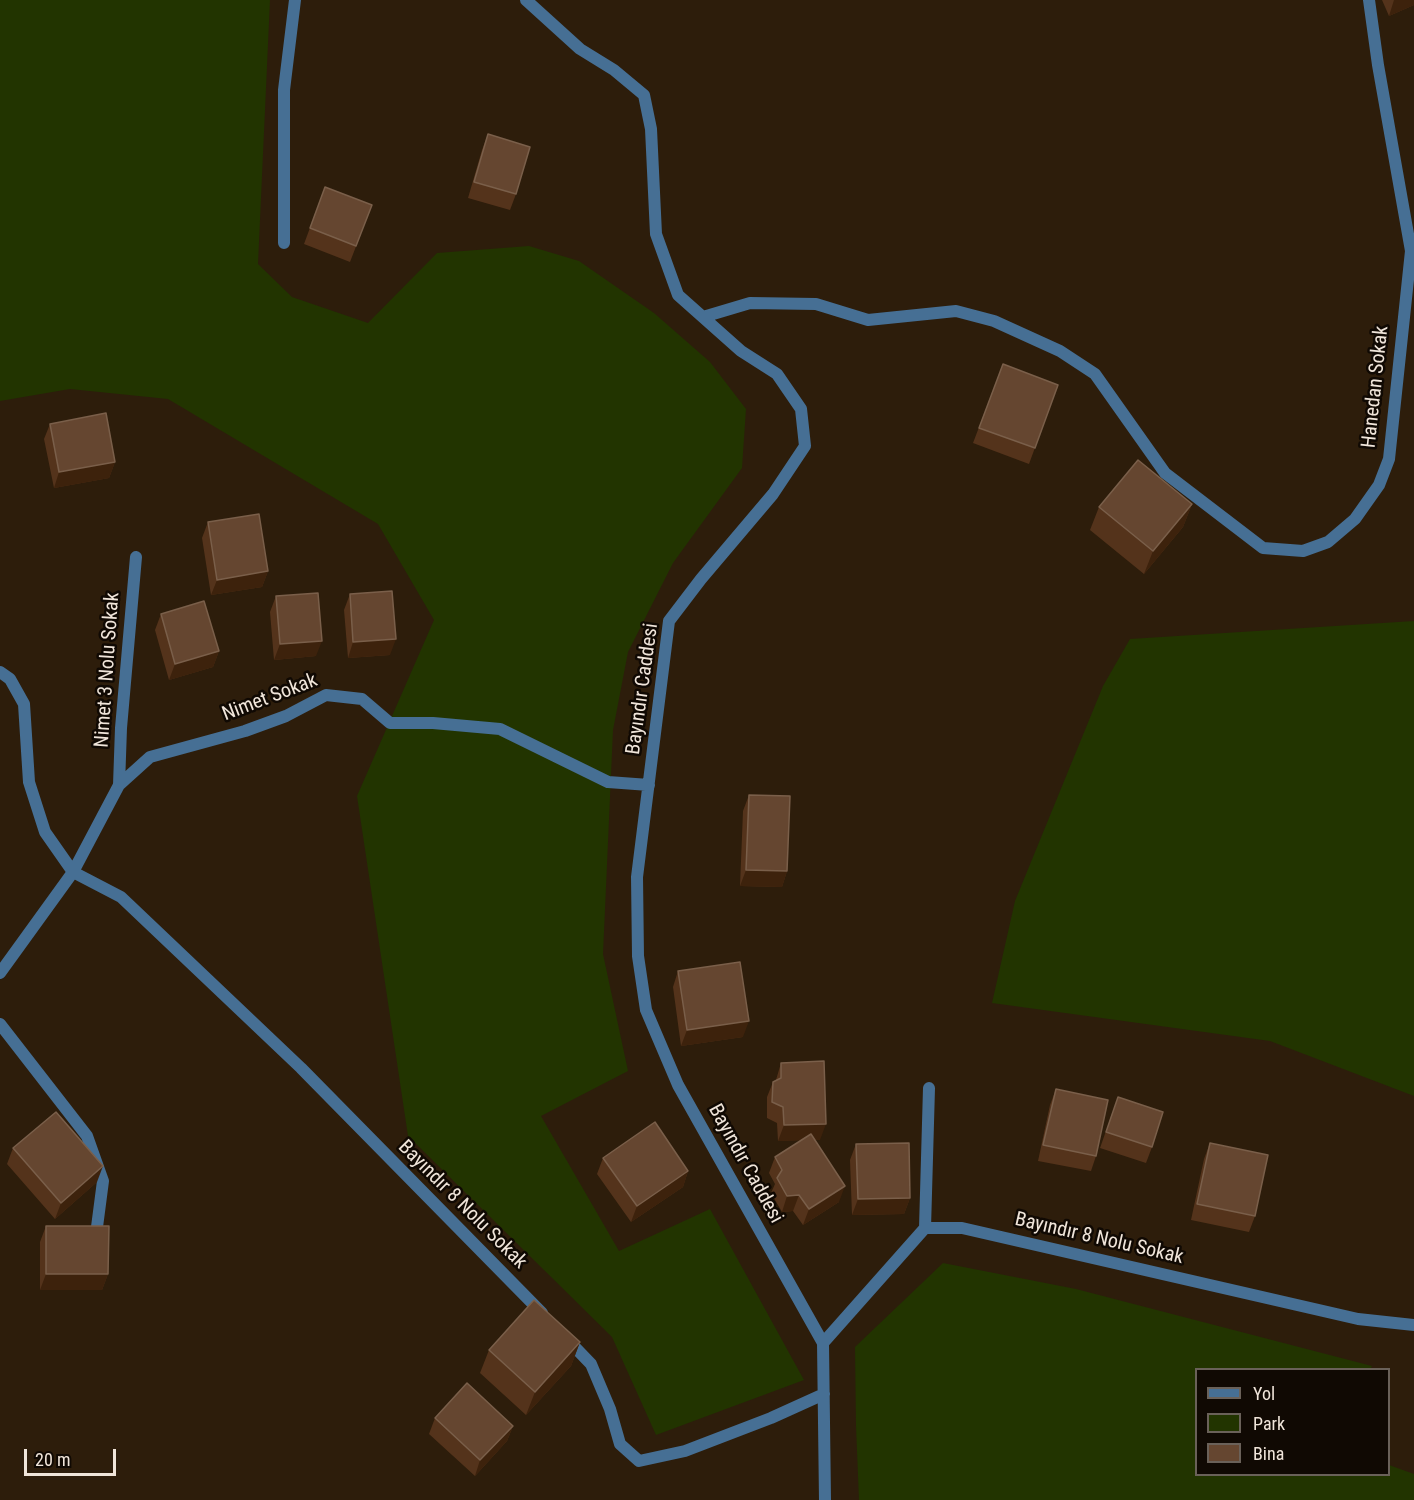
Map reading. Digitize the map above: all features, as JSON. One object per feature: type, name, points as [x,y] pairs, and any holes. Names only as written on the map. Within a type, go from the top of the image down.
[{"type":"street","points":[[285,243],[284,90],[295,0]]},
{"type":"street","name":"Bayındır Caddesi","points":[[526,0],[580,49],[614,70],[645,95],[651,129],[656,234],[678,295],[741,351],[777,374],[801,409],[805,446],[773,494],[701,579],[669,621],[637,877],[638,956],[646,1010],[678,1085],[823,1343],[825,1500]]},
{"type":"street","name":"Hanedan Sokak","points":[[703,317],[750,303],[816,304],[868,320],[956,311],[994,321],[1060,351],[1095,374],[1165,473],[1263,548],[1304,551],[1328,542],[1355,519],[1379,485],[1389,459],[1411,251],[1378,66],[1369,0]]},
{"type":"street","name":"Nimet 3 Nolu Sokak","points":[[119,785],[121,728],[136,557]]},
{"type":"street","points":[[0,672],[10,679],[24,704],[29,782],[45,832],[73,872]]},
{"type":"street","name":"Nimet Sokak","points":[[0,973],[73,872],[119,785],[150,757],[245,731],[286,716],[326,695],[362,699],[390,723],[433,723],[500,729],[608,782],[648,785]]},
{"type":"street","name":"Bayındır 8 Nolu Sokak","points":[[73,872],[121,897],[301,1068],[591,1364],[610,1409],[620,1444],[639,1461],[685,1451],[771,1418],[824,1394]]},
{"type":"street","points":[[0,1024],[87,1136],[103,1182],[97,1227]]},
{"type":"street","points":[[823,1343],[925,1228],[929,1088]]},
{"type":"street","name":"Bayındır 8 Nolu Sokak","points":[[925,1228],[962,1227],[1358,1319],[1414,1326]]},
{"type":"green space","points":[[0,0],[270,0],[258,264],[292,297],[368,323],[437,253],[529,246],[579,261],[654,313],[710,362],[746,409],[742,468],[673,563],[628,652],[613,730],[603,954],[628,1071],[541,1116],[619,1251],[710,1209],[804,1380],[656,1435],[612,1337],[408,1136],[357,796],[434,620],[378,524],[168,399],[70,389],[0,401]]},
{"type":"green space","points":[[1414,621],[1414,1096],[1270,1041],[992,1003],[1015,901],[1103,686],[1130,639]]},
{"type":"green space","points":[[943,1263],[1076,1289],[1372,1366],[1371,1368],[1195,1368],[1195,1476],[1390,1476],[1390,1465],[1414,1474],[1414,1500],[859,1500],[855,1347]]},
{"type":"building","points":[[488,134],[530,147],[516,194],[474,182]]},
{"type":"building","points":[[325,187],[372,205],[356,246],[310,228]]},
{"type":"building","points":[[1003,364],[1058,385],[1035,448],[979,428]]},
{"type":"building","points":[[106,413],[115,462],[59,472],[50,424]]},
{"type":"building","points":[[1138,460],[1192,504],[1153,551],[1099,507]]},
{"type":"building","points":[[259,514],[268,571],[217,580],[208,522]]},
{"type":"building","points":[[392,591],[396,639],[353,642],[350,594]]},
{"type":"building","points":[[318,593],[322,641],[280,644],[276,596]]},
{"type":"building","points":[[204,601],[219,651],[175,664],[161,614]]},
{"type":"building","points":[[749,795],[790,796],[787,871],[746,870]]},
{"type":"building","points":[[740,962],[749,1021],[687,1030],[678,971]]},
{"type":"building","points":[[824,1061],[826,1124],[784,1125],[783,1107],[772,1102],[773,1082],[781,1078],[781,1063]]},
{"type":"building","points":[[1056,1089],[1108,1100],[1096,1156],[1043,1145]]},
{"type":"building","points":[[1118,1097],[1163,1112],[1152,1147],[1106,1132]]},
{"type":"building","points":[[56,1112],[103,1166],[61,1203],[13,1148]]},
{"type":"building","points":[[655,1122],[688,1171],[637,1206],[603,1158]]},
{"type":"building","points":[[811,1134],[845,1186],[809,1209],[799,1195],[787,1196],[777,1178],[782,1170],[775,1157]]},
{"type":"building","points":[[909,1143],[910,1198],[858,1199],[856,1144]]},
{"type":"building","points":[[1210,1143],[1268,1155],[1255,1216],[1197,1204]]},
{"type":"building","points":[[46,1226],[109,1226],[108,1274],[46,1274]]},
{"type":"building","points":[[534,1300],[580,1342],[535,1392],[489,1350]]},
{"type":"building","points":[[467,1383],[513,1426],[480,1460],[435,1418]]}]
